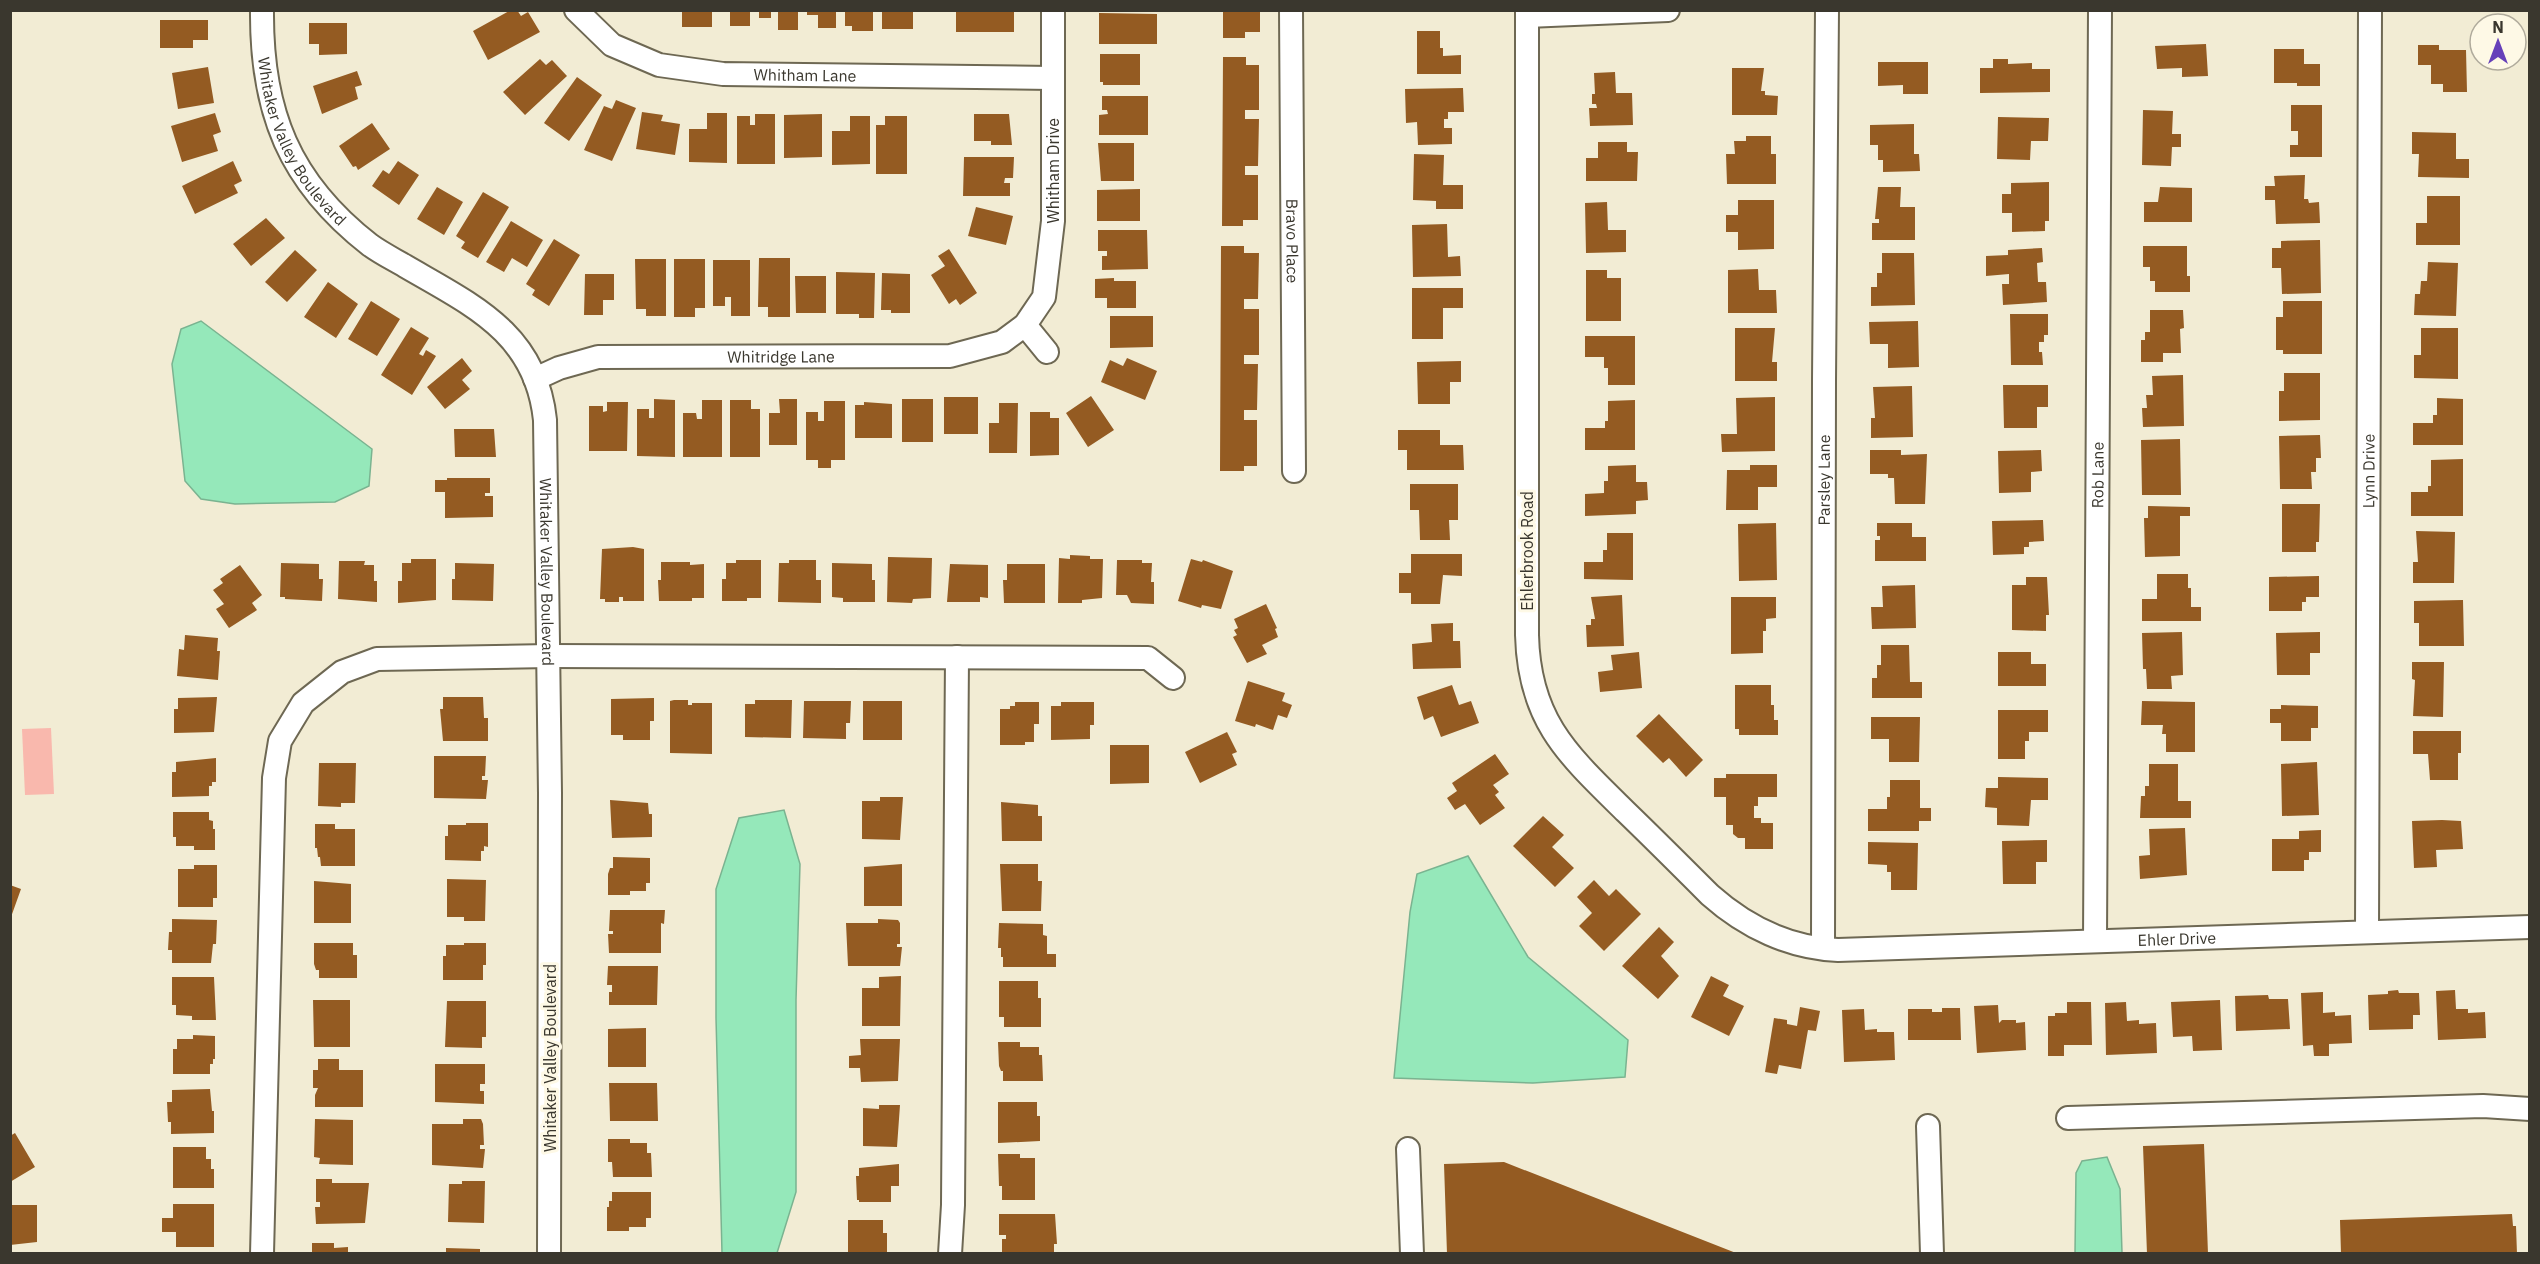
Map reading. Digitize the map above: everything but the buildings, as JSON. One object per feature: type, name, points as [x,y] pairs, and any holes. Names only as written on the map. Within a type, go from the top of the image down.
[{"type":"street","name":"Whitaker Valley Boulevard","points":[[262,10],[265,79],[274,114],[294,159],[313,188],[336,215],[370,244],[493,320],[518,346],[535,379],[544,420],[549,657],[549,1254]]},
{"type":"street","name":"Whitham Drive","points":[[1025,325],[1044,297],[1053,220],[1053,10]]},
{"type":"street","name":"Bravo Place","points":[[1291,10],[1294,471]]},
{"type":"street","points":[[1527,13],[1668,10]]},
{"type":"street","name":"Parsley Lane","points":[[1823,948],[1827,10]]},
{"type":"street","name":"Rob Lane","points":[[2095,940],[2096,382],[2100,10]]},
{"type":"street","name":"Lynn Drive","points":[[2367,931],[2370,10]]},
{"type":"street","name":"Whitham Lane","points":[[576,11],[612,45],[658,65],[723,74],[1052,78]]},
{"type":"street","name":"Ehlerbrook Road","points":[[1527,13],[1527,635],[1529,664],[1536,692],[1555,735],[1571,758],[1719,903],[1734,915],[1768,934],[1814,948],[1823,948]]},
{"type":"street","name":"Whitridge Lane","points":[[535,379],[559,368],[598,357],[950,356],[1002,342],[1025,325]]},
{"type":"street","points":[[1025,325],[1047,352]]},
{"type":"street","points":[[950,1254],[953,1205],[957,657]]},
{"type":"street","points":[[262,1254],[273,778],[280,741],[303,703],[342,672],[378,658],[1148,658],[1173,678]]},
{"type":"street","name":"Ehler Drive","points":[[1823,948],[1853,950],[2529,927]]},
{"type":"street","points":[[2068,1118],[2483,1106],[2529,1109]]},
{"type":"street","points":[[1928,1126],[1932,1254]]},
{"type":"street","points":[[1408,1149],[1412,1254]]},
{"type":"shaded area","points":[[201,321],[372,449],[369,486],[335,502],[235,504],[201,499],[185,481],[172,364],[181,329]]},
{"type":"shaded area","points":[[51,728],[54,794],[25,795],[22,729]]},
{"type":"shaded area","points":[[784,810],[800,864],[796,1000],[796,1192],[777,1253],[722,1253],[716,1018],[716,889],[739,818]]},
{"type":"shaded area","points":[[1468,856],[1528,957],[1628,1040],[1625,1077],[1533,1083],[1394,1078],[1410,912],[1417,874]]},
{"type":"shaded area","points":[[2107,1157],[2120,1189],[2122,1253],[2075,1253],[2076,1173],[2082,1161]]}]
